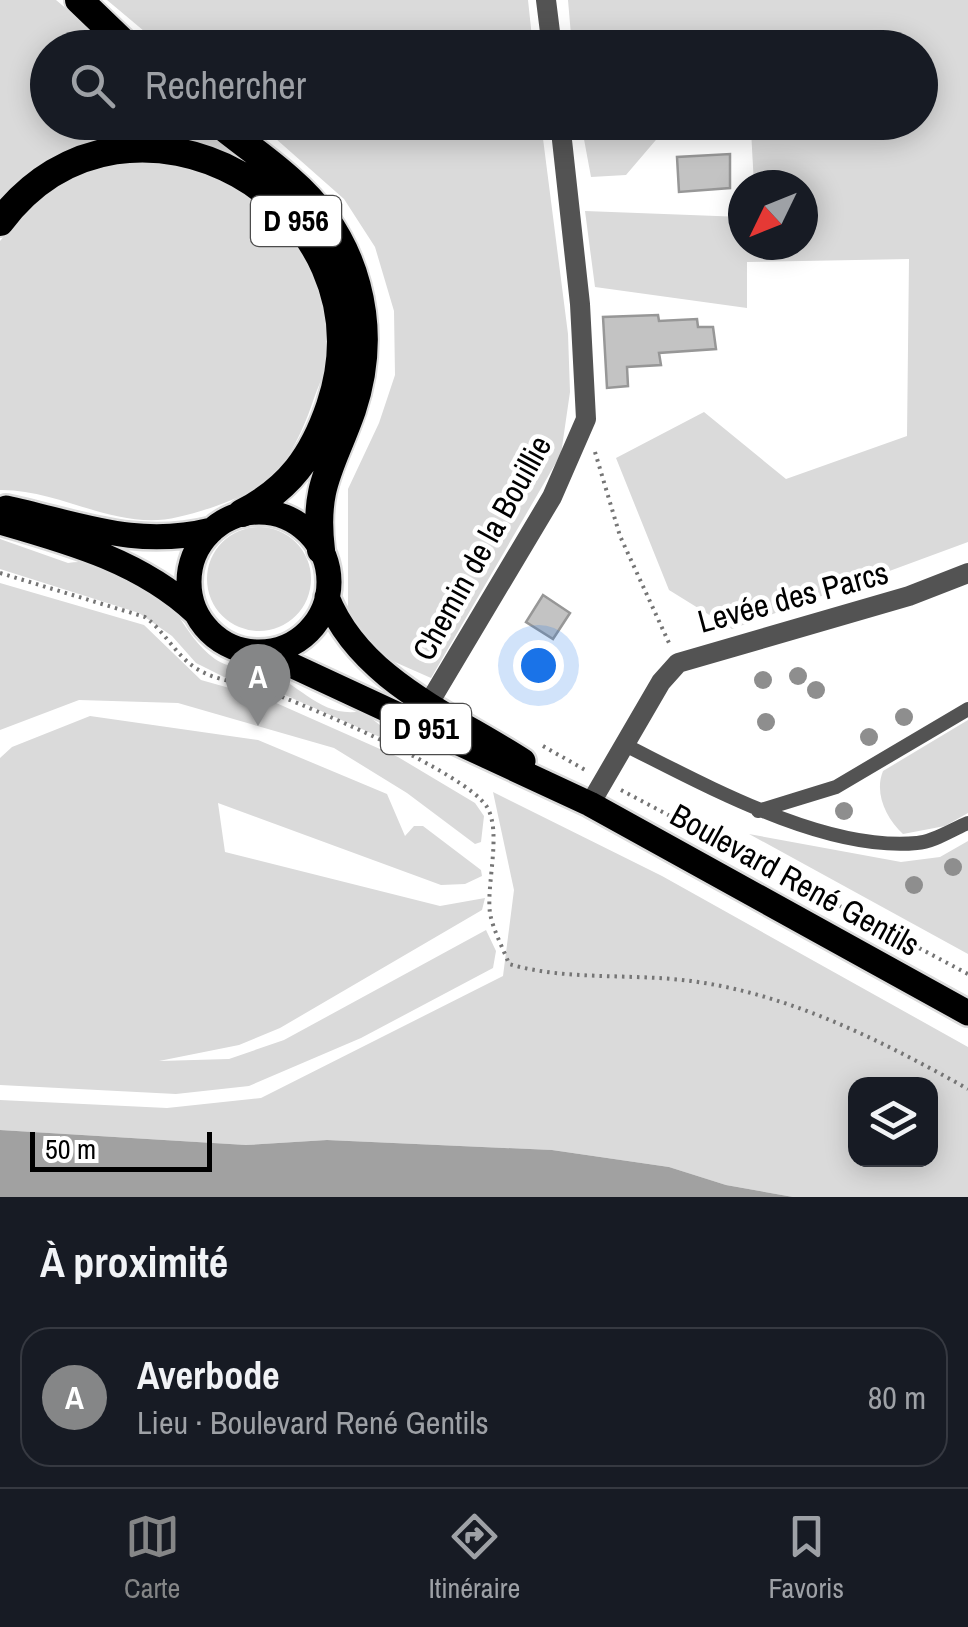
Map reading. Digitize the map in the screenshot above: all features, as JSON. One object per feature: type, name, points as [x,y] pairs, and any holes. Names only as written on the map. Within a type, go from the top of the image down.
[{"type":"highway","points":[[79,0],[110,30]]},
{"type":"highway","name":"D 956","points":[[238,140],[312,202],[346,251],[362,303],[360,382],[318,502],[322,550]]},
{"type":"highway","name":"D 956","points":[[0,222],[22,196],[52,176],[80,161],[132,149],[190,153],[215,163],[268,194],[297,222],[330,273],[338,302],[341,333],[336,383],[323,428],[307,458],[273,497],[242,513]]},
{"type":"main road","points":[[0,507],[134,538],[159,540],[212,530],[242,513],[266,512],[288,518],[308,531],[322,550]]},
{"type":"main road","name":"D 951","points":[[0,522],[124,563],[174,592],[224,642],[263,652]]},
{"type":"main road","points":[[196,613],[190,569],[212,530]]},
{"type":"main road","name":"D 951","points":[[322,550],[329,573],[327,597]]},
{"type":"main road","points":[[263,652],[304,635],[327,597]]},
{"type":"main road","name":"Boulevard René Gentils","points":[[327,597],[352,644],[386,675],[429,703],[590,804],[968,1013]]},
{"type":"main road","name":"Boulevard René Gentils","points":[[263,652],[590,804]]},
{"type":"street","points":[[546,0],[550,30]]},
{"type":"street","name":"Chemin de la Bouillie","points":[[429,703],[552,497],[586,418],[580,304],[562,140]]},
{"type":"street","name":"Levée des Parcs","points":[[590,804],[662,682],[678,663],[909,596],[968,572]]},
{"type":"lane","points":[[757,811],[836,787],[968,709]]},
{"type":"lane","points":[[625,744],[757,811],[848,837],[919,844],[968,823]]},
{"type":"path","points":[[586,418],[620,536],[678,663]]},
{"type":"path","points":[[0,574],[145,617],[164,631],[173,648],[198,670],[287,698],[455,781],[489,810],[494,870],[490,912],[509,964],[534,971],[651,976],[748,991],[794,1005],[968,1089]]},
{"type":"path","points":[[538,743],[968,974]]},
{"type":"shaded area","points":[[0,0],[56,0],[92,30],[30,30],[30,140],[134,140],[0,207]]},
{"type":"shaded area","points":[[107,0],[528,0],[531,30],[143,30]]},
{"type":"shaded area","points":[[568,0],[968,0],[968,542],[732,629],[669,590],[616,458],[704,412],[786,479],[907,436],[909,259],[747,262],[747,308],[595,287],[585,211],[728,216],[728,260],[818,260],[818,170],[753,170],[752,140],[938,140],[938,30],[571,30]]},
{"type":"shaded area","points":[[146,140],[220,140],[252,167],[193,145]]},
{"type":"shaded area","points":[[277,140],[543,140],[568,334],[570,392],[561,454],[431,678],[388,659],[348,618],[348,489],[379,423],[395,375],[394,311],[375,247],[344,199]]},
{"type":"shaded area","points":[[584,140],[656,140],[626,175],[591,177]]},
{"type":"shaded area","points":[[134,160],[220,180],[267,210],[303,254],[322,301],[329,339],[327,363],[306,421],[276,473],[260,486],[225,503],[156,520],[111,515],[45,496],[0,490],[0,241],[31,207],[58,186],[89,172]]},
{"type":"shaded area","points":[[259,527],[279,531],[296,542],[307,559],[311,579],[307,599],[296,616],[279,627],[259,631],[239,627],[222,616],[211,599],[207,579],[211,559],[222,542],[239,531]]},
{"type":"shaded area","points":[[0,539],[68,563],[97,564],[127,575],[167,603],[198,643],[222,663],[266,671],[323,705],[348,712],[362,711],[385,729],[408,731],[400,746],[258,683],[226,678],[196,663],[172,636],[139,613],[0,569]]},
{"type":"shaded area","points":[[0,583],[144,625],[201,680],[265,698],[398,757],[475,803],[484,816],[481,842],[475,844],[407,793],[334,748],[178,703],[79,700],[0,730]]},
{"type":"shaded area","points":[[90,716],[258,740],[387,794],[405,836],[414,826],[423,826],[481,870],[482,876],[465,884],[441,885],[218,803],[225,852],[440,906],[485,898],[482,910],[280,1028],[239,1045],[159,1061],[229,1059],[284,1040],[486,930],[496,951],[493,968],[361,1038],[249,1086],[176,1094],[0,1085],[0,758],[12,747]]},
{"type":"shaded area","points":[[968,720],[968,813],[945,826],[903,834],[883,805],[883,771]]},
{"type":"shaded area","points":[[493,792],[662,876],[968,1047],[968,1197],[793,1197],[726,1185],[669,1167],[552,1150],[327,1140],[246,1145],[0,1130],[0,1100],[167,1108],[261,1098],[503,976],[514,890]]},
{"type":"shaded area","points":[[749,834],[901,862],[940,857],[968,841],[968,954]]},
{"type":"shaded area","points":[[0,1130],[246,1145],[327,1140],[552,1150],[669,1167],[726,1185],[793,1197],[0,1197]]},
{"type":"building","points":[[730,154],[728,188],[679,192],[677,157]]},
{"type":"building","points":[[658,315],[659,321],[697,319],[698,327],[713,327],[716,349],[659,353],[661,365],[627,367],[628,386],[607,388],[603,317]]},
{"type":"building","points":[[543,595],[570,613],[553,639],[526,622]]},
{"type":"place","name":"Averbode","points":[[258,726]]}]
